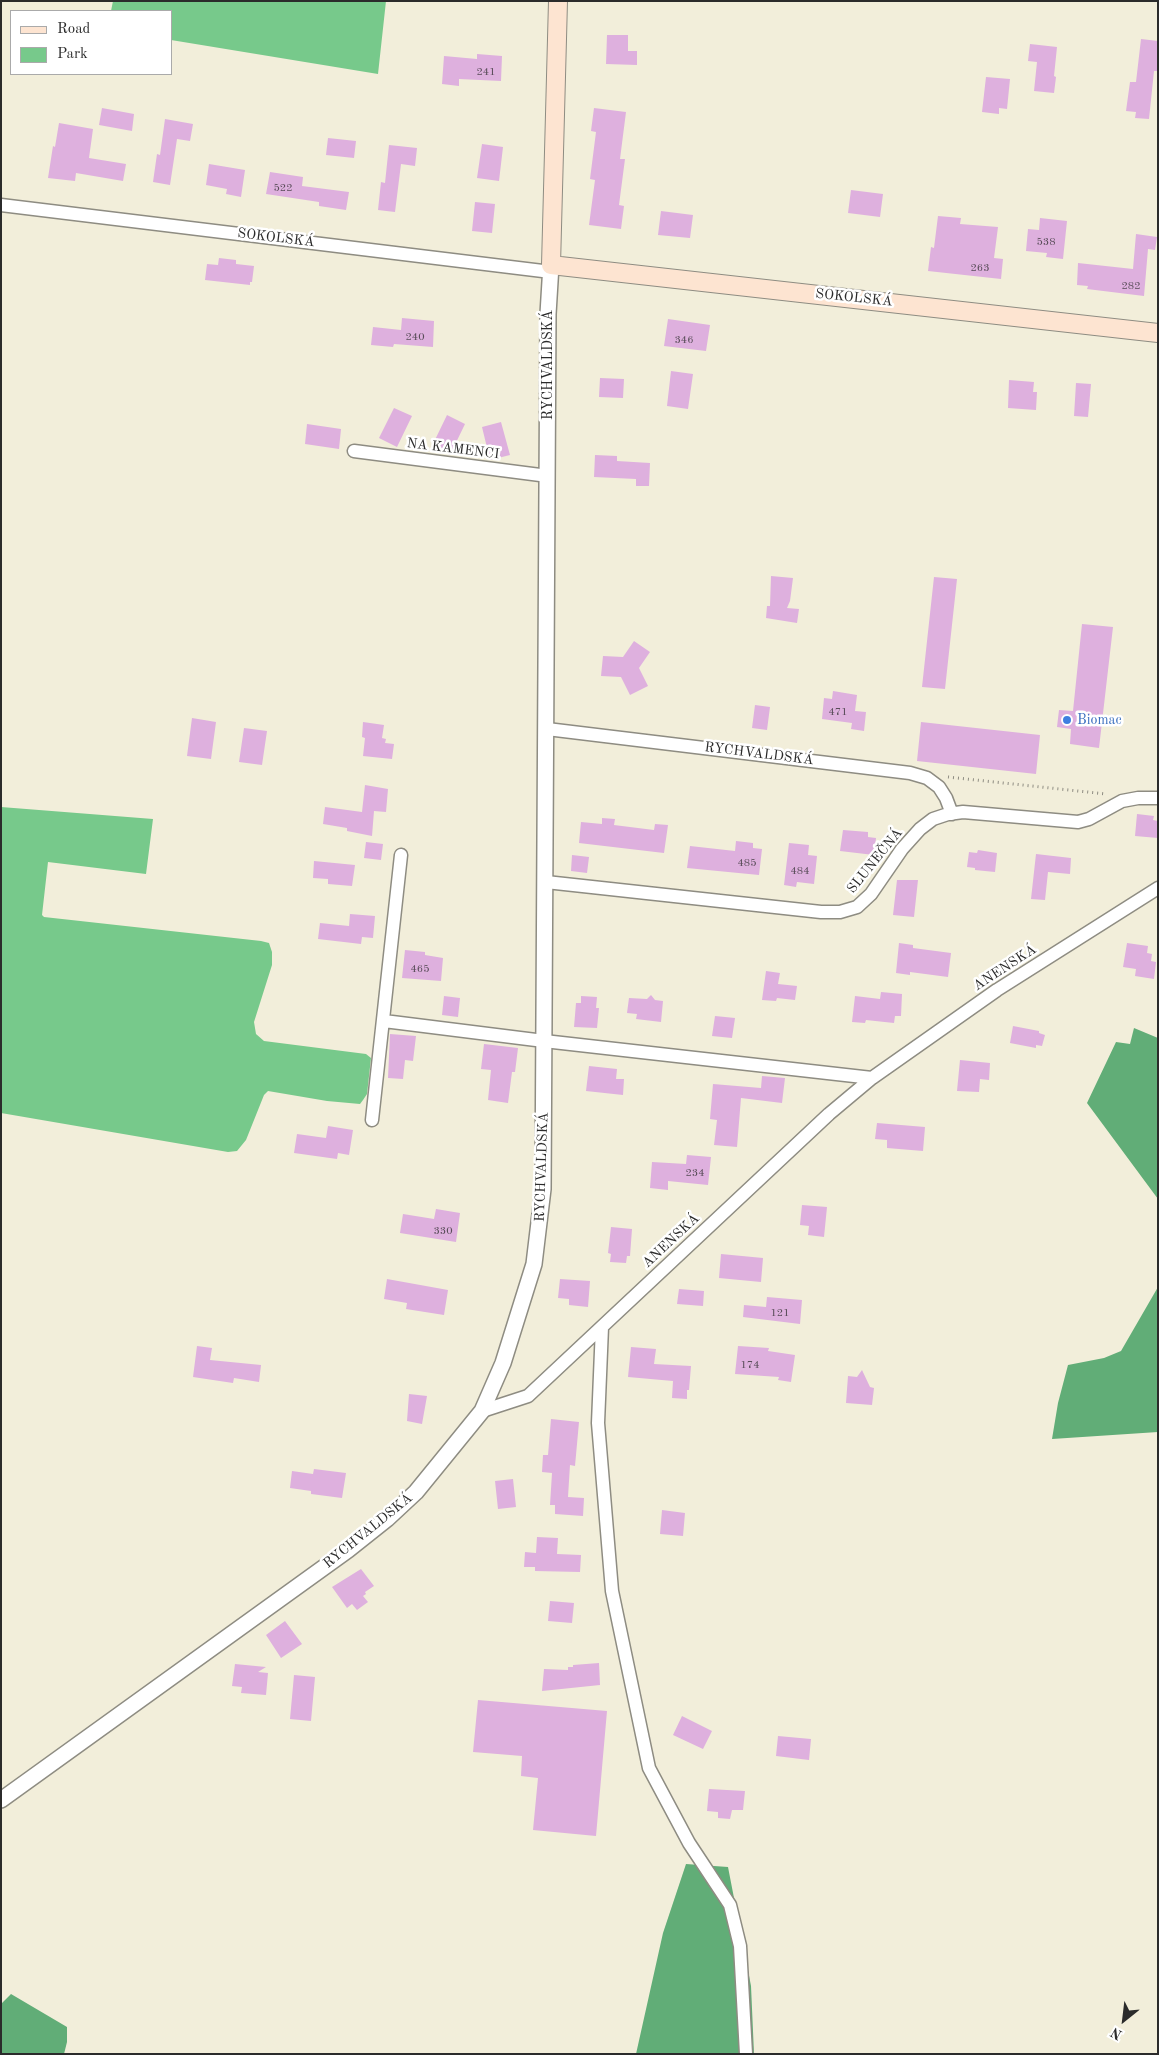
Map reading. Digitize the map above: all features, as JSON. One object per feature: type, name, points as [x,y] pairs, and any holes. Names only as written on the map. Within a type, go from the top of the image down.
[{"type":"main road","name":"RYCHVALDSKÁ","points":[[551,269],[558,1]]},
{"type":"main road","name":"SOKOLSKÁ","points":[[551,269],[1158,333]]},
{"type":"street","name":"SOKOLSKÁ","points":[[1,205],[551,269]]},
{"type":"street","name":"RYCHVALDSKÁ","points":[[1,1800],[348,1550],[387,1519],[416,1492],[482,1411],[503,1363],[526,1292],[536,1248],[543,1189],[548,314],[551,269]]},
{"type":"street","name":"NA KAMENCI","points":[[354,451],[548,476]]},
{"type":"street","name":"RYCHVALDSKÁ","points":[[547,729],[910,773],[926,778],[939,787],[946,798],[952,814]]},
{"type":"street","name":"SLUNEČNÁ","points":[[546,882],[820,912],[840,912],[857,907],[870,894],[902,849],[920,829],[933,819],[964,812],[1078,822],[1089,819],[1122,801],[1138,798],[1158,798]]},
{"type":"street","points":[[372,1120],[401,855]]},
{"type":"street","name":"ANENSKÁ","points":[[482,1411],[528,1396],[829,1114],[872,1078],[997,990],[1158,888]]},
{"type":"street","points":[[384,1021],[872,1078]]},
{"type":"street","points":[[602,1328],[598,1423],[612,1591],[649,1768],[689,1843],[730,1905],[740,1946],[746,2054]]},
{"type":"path","points":[[926,778],[939,776],[1110,795]]},
{"type":"green space","points":[[113,1],[386,1],[378,74],[172,40],[172,10],[111,10]]},
{"type":"green space","points":[[1,807],[153,819],[146,874],[48,862],[42,915],[44,917],[269,943],[272,952],[272,965],[254,1022],[256,1034],[264,1041],[366,1054],[371,1058],[367,1094],[360,1104],[327,1101],[268,1091],[264,1095],[246,1140],[237,1151],[228,1152],[1,1113]]},
{"type":"green space","points":[[1134,1028],[1158,1038],[1158,1199],[1087,1103],[1116,1042],[1130,1044]]},
{"type":"green space","points":[[1158,1287],[1158,1432],[1052,1439],[1058,1403],[1068,1365],[1104,1358],[1121,1351]]},
{"type":"green space","points":[[686,1864],[728,1867],[751,1986],[754,2054],[636,2054],[663,1933]]},
{"type":"green space","points":[[11,1994],[67,2027],[67,2042],[64,2054],[1,2054],[1,2004]]},
{"type":"building","points":[[607,35],[628,35],[628,51],[637,51],[637,65],[606,64]]},
{"type":"building","points":[[1141,39],[1158,41],[1158,71],[1154,71],[1149,119],[1135,118],[1136,112],[1126,111],[1130,82],[1136,82]]},
{"type":"building","points":[[1030,44],[1057,47],[1054,93],[1034,91],[1037,62],[1028,61]]},
{"type":"building","points":[[477,54],[502,56],[501,81],[459,79],[459,86],[442,84],[444,56],[477,59]]},
{"type":"building","points":[[986,77],[1010,79],[1007,109],[999,108],[999,114],[982,112]]},
{"type":"building","points":[[102,108],[134,114],[132,131],[99,125]]},
{"type":"building","points":[[594,108],[626,112],[620,159],[625,159],[619,205],[624,206],[621,229],[589,225],[595,180],[590,179],[596,132],[591,131]]},
{"type":"building","points":[[165,119],[193,124],[190,141],[177,139],[170,185],[153,182],[157,154],[160,155]]},
{"type":"building","points":[[59,123],[93,129],[89,158],[126,164],[123,181],[76,173],[75,181],[48,178]]},
{"type":"building","points":[[328,138],[356,141],[354,158],[326,155]]},
{"type":"building","points":[[482,144],[503,147],[499,181],[477,178]]},
{"type":"building","points":[[389,145],[417,148],[415,166],[401,164],[395,212],[378,210],[381,182],[385,183]]},
{"type":"building","points":[[209,164],[245,170],[241,197],[226,194],[227,189],[206,185]]},
{"type":"building","points":[[270,172],[303,177],[302,186],[349,192],[346,210],[319,206],[319,202],[266,194]]},
{"type":"building","points":[[851,190],[883,194],[880,217],[848,213]]},
{"type":"building","points":[[475,202],[495,204],[492,233],[472,231]]},
{"type":"building","points":[[661,211],[693,215],[690,238],[658,235]]},
{"type":"building","points":[[938,216],[961,218],[960,224],[998,227],[994,258],[1003,259],[1001,279],[928,271],[931,247],[934,248]]},
{"type":"building","points":[[1040,218],[1067,221],[1063,259],[1046,257],[1047,253],[1026,251],[1028,229],[1039,230]]},
{"type":"building","points":[[1136,234],[1157,237],[1155,250],[1148,249],[1144,296],[1087,289],[1088,286],[1077,285],[1078,263],[1133,269]]},
{"type":"building","points":[[219,258],[236,260],[236,264],[254,266],[250,285],[205,280],[207,264],[218,265]]},
{"type":"building","points":[[402,318],[434,321],[433,347],[394,344],[393,347],[371,345],[373,327],[401,330]]},
{"type":"building","points":[[668,319],[710,325],[706,351],[664,346]]},
{"type":"building","points":[[671,371],[693,374],[688,409],[667,406]]},
{"type":"building","points":[[600,378],[624,379],[623,398],[599,397]]},
{"type":"building","points":[[1009,380],[1034,382],[1033,392],[1037,392],[1036,410],[1008,408]]},
{"type":"building","points":[[1076,383],[1091,384],[1088,417],[1074,416]]},
{"type":"building","points":[[394,408],[412,416],[397,447],[379,438]]},
{"type":"building","points":[[447,415],[465,424],[450,455],[432,446]]},
{"type":"building","points":[[501,422],[510,455],[490,460],[482,427]]},
{"type":"building","points":[[307,424],[341,429],[339,449],[305,444]]},
{"type":"building","points":[[595,455],[617,456],[617,461],[650,463],[649,486],[636,486],[636,479],[594,477]]},
{"type":"building","points":[[771,576],[793,578],[790,601],[787,608],[799,609],[797,623],[766,618],[767,606],[770,606]]},
{"type":"building","points":[[934,577],[957,579],[945,689],[922,687]]},
{"type":"building","points":[[1082,624],[1113,627],[1099,748],[1070,744],[1071,729],[1057,727],[1059,710],[1073,711]]},
{"type":"building","points":[[634,641],[650,652],[639,668],[648,686],[630,695],[621,677],[601,676],[603,656],[623,657]]},
{"type":"building","points":[[833,691],[857,695],[855,711],[866,712],[864,731],[851,729],[852,723],[822,719],[824,698],[832,699]]},
{"type":"building","points":[[755,705],[770,707],[767,730],[752,728]]},
{"type":"building","points":[[192,718],[216,722],[211,759],[187,756]]},
{"type":"building","points":[[363,722],[384,725],[382,738],[386,739],[385,743],[394,744],[392,759],[363,756],[365,738],[362,737]]},
{"type":"building","points":[[921,722],[1040,735],[1036,774],[917,761]]},
{"type":"building","points":[[244,728],[267,731],[262,765],[239,762]]},
{"type":"building","points":[[365,785],[388,789],[386,812],[374,811],[372,836],[347,831],[347,828],[323,824],[325,807],[362,812]]},
{"type":"building","points":[[1137,814],[1154,816],[1153,820],[1158,821],[1158,838],[1135,836]]},
{"type":"building","points":[[602,818],[615,819],[614,825],[654,830],[655,824],[668,825],[664,853],[579,843],[581,822],[602,824]]},
{"type":"building","points":[[843,830],[868,832],[868,837],[876,838],[874,855],[840,851]]},
{"type":"building","points":[[736,841],[753,843],[753,848],[762,849],[759,875],[687,868],[690,846],[735,851]]},
{"type":"building","points":[[366,842],[383,844],[381,860],[364,858]]},
{"type":"building","points":[[789,843],[809,845],[808,855],[817,856],[814,884],[797,882],[796,887],[784,885]]},
{"type":"building","points":[[978,850],[997,853],[995,872],[975,870],[975,868],[967,867],[969,852],[977,853]]},
{"type":"building","points":[[1036,854],[1071,858],[1070,874],[1048,872],[1045,900],[1031,899]]},
{"type":"building","points":[[572,855],[589,857],[587,873],[571,871]]},
{"type":"building","points":[[314,861],[355,865],[352,886],[328,884],[328,879],[313,878]]},
{"type":"building","points":[[897,880],[918,880],[914,917],[893,915]]},
{"type":"building","points":[[350,914],[375,916],[373,938],[362,937],[361,944],[318,939],[320,923],[349,926]]},
{"type":"building","points":[[899,943],[913,945],[913,948],[951,953],[948,977],[910,972],[910,975],[896,973]]},
{"type":"building","points":[[1127,943],[1148,946],[1147,953],[1152,954],[1151,961],[1156,962],[1154,979],[1135,976],[1136,969],[1123,967]]},
{"type":"building","points":[[405,950],[425,952],[425,955],[443,958],[441,981],[402,978]]},
{"type":"building","points":[[766,971],[780,973],[778,984],[797,986],[795,1000],[777,998],[776,1001],[762,1000]]},
{"type":"building","points":[[881,992],[902,994],[901,1016],[895,1016],[894,1023],[866,1020],[865,1023],[852,1022],[855,996],[880,999]]},
{"type":"building","points":[[651,995],[655,1000],[663,1001],[661,1022],[636,1019],[637,1014],[627,1013],[629,998],[647,999]]},
{"type":"building","points":[[444,996],[460,998],[458,1017],[442,1015]]},
{"type":"building","points":[[581,996],[597,997],[596,1008],[599,1008],[597,1028],[574,1027],[576,1003],[581,1003]]},
{"type":"building","points":[[715,1016],[735,1018],[732,1038],[712,1036]]},
{"type":"building","points":[[1013,1026],[1039,1031],[1039,1033],[1045,1035],[1042,1046],[1036,1045],[1036,1048],[1010,1043]]},
{"type":"building","points":[[390,1034],[416,1036],[413,1061],[405,1060],[403,1079],[388,1078]]},
{"type":"building","points":[[484,1044],[518,1048],[515,1072],[512,1072],[508,1103],[488,1100],[491,1070],[481,1069]]},
{"type":"building","points":[[960,1060],[990,1063],[989,1080],[980,1079],[979,1092],[957,1091]]},
{"type":"building","points":[[589,1066],[617,1069],[616,1079],[624,1079],[623,1095],[586,1091]]},
{"type":"building","points":[[762,1076],[785,1078],[782,1103],[741,1098],[737,1147],[714,1145],[717,1120],[710,1119],[713,1084],[761,1088]]},
{"type":"building","points":[[877,1123],[925,1127],[923,1151],[887,1148],[887,1140],[875,1139]]},
{"type":"building","points":[[328,1126],[353,1130],[349,1155],[338,1153],[337,1159],[294,1153],[297,1134],[326,1138]]},
{"type":"building","points":[[687,1155],[711,1157],[708,1185],[668,1181],[668,1190],[650,1188],[652,1162],[686,1164]]},
{"type":"building","points":[[802,1205],[827,1207],[824,1237],[808,1235],[809,1226],[800,1225]]},
{"type":"building","points":[[436,1209],[460,1213],[456,1242],[400,1233],[403,1214],[434,1219]]},
{"type":"building","points":[[611,1227],[632,1229],[630,1256],[627,1256],[626,1263],[610,1262],[611,1254],[608,1253]]},
{"type":"building","points":[[721,1254],[763,1258],[761,1282],[719,1278]]},
{"type":"building","points":[[387,1279],[448,1290],[444,1315],[406,1309],[407,1303],[384,1299]]},
{"type":"building","points":[[560,1279],[590,1281],[588,1307],[569,1305],[569,1299],[558,1298]]},
{"type":"building","points":[[679,1289],[704,1291],[703,1306],[677,1304]]},
{"type":"building","points":[[767,1297],[802,1300],[800,1324],[743,1317],[744,1305],[766,1307]]},
{"type":"building","points":[[197,1346],[212,1348],[210,1360],[261,1365],[259,1382],[234,1378],[233,1383],[193,1377]]},
{"type":"building","points":[[738,1346],[769,1348],[768,1351],[795,1355],[791,1382],[778,1380],[779,1377],[735,1374]]},
{"type":"building","points":[[631,1347],[656,1349],[654,1364],[691,1366],[687,1399],[672,1398],[673,1381],[628,1377]]},
{"type":"building","points":[[862,1370],[870,1387],[874,1388],[872,1405],[846,1403],[848,1376],[857,1377]]},
{"type":"building","points":[[409,1394],[427,1396],[422,1424],[407,1421]]},
{"type":"building","points":[[551,1419],[579,1422],[575,1466],[570,1465],[568,1497],[584,1498],[583,1516],[555,1514],[555,1505],[550,1505],[552,1473],[542,1472],[543,1455],[548,1455]]},
{"type":"building","points":[[314,1469],[346,1473],[342,1498],[311,1494],[311,1491],[290,1488],[292,1471],[313,1474]]},
{"type":"building","points":[[513,1479],[516,1507],[498,1509],[495,1481]]},
{"type":"building","points":[[662,1510],[685,1513],[683,1536],[660,1534]]},
{"type":"building","points":[[537,1537],[558,1538],[557,1554],[581,1555],[580,1572],[535,1571],[535,1567],[524,1567],[525,1552],[536,1553]]},
{"type":"building","points":[[361,1569],[374,1586],[365,1592],[366,1594],[363,1596],[368,1602],[357,1610],[352,1604],[347,1608],[332,1587]]},
{"type":"building","points":[[550,1601],[574,1603],[572,1623],[548,1621]]},
{"type":"building","points":[[285,1621],[302,1644],[281,1658],[266,1635]]},
{"type":"building","points":[[599,1663],[600,1685],[542,1691],[544,1669],[568,1670],[568,1667],[573,1667],[573,1665]]},
{"type":"building","points":[[235,1664],[266,1667],[258,1672],[268,1673],[266,1695],[241,1693],[242,1687],[232,1686]]},
{"type":"building","points":[[294,1675],[315,1677],[311,1721],[290,1719]]},
{"type":"building","points":[[478,1700],[607,1711],[596,1836],[533,1830],[538,1778],[521,1776],[522,1756],[473,1752]]},
{"type":"building","points":[[682,1716],[712,1731],[703,1749],[673,1735]]},
{"type":"building","points":[[778,1736],[811,1739],[809,1760],[776,1756]]},
{"type":"building","points":[[709,1789],[745,1791],[743,1810],[732,1810],[730,1819],[718,1818],[718,1812],[707,1811]]},
{"type":"place","name":"Biomac","points":[[1067,720]]}]
